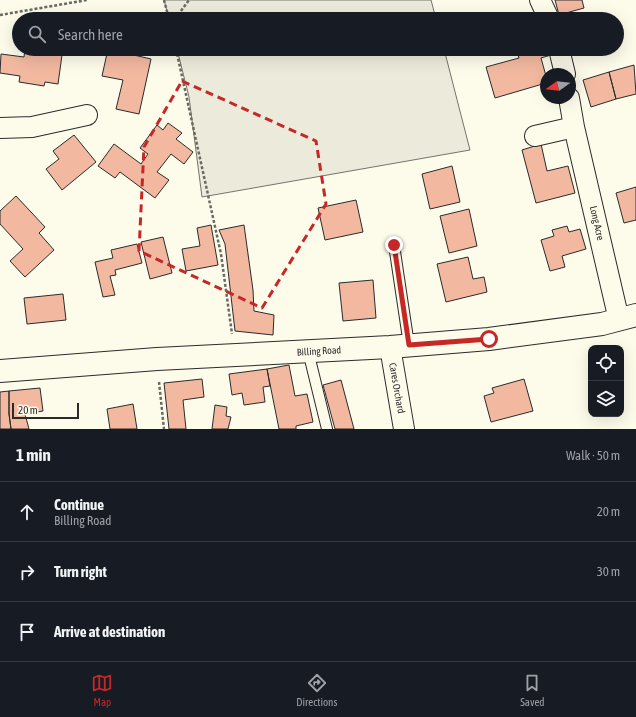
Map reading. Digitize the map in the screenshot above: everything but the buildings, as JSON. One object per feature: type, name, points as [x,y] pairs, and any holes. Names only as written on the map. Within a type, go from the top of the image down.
[{"type":"street","points":[[540,0],[546,12]]},
{"type":"street","points":[[561,56],[564,68]]},
{"type":"street","name":"Long Acre","points":[[571,104],[574,127],[628,317]]},
{"type":"street","points":[[0,128],[32,127],[86,116]]},
{"type":"street","points":[[535,136],[574,127]]},
{"type":"street","name":"Billing Road","points":[[0,371],[157,359],[235,356],[489,339],[602,324],[628,317]]},
{"type":"street","name":"Cares Orchard","points":[[399,346],[404,429]]},
{"type":"lane","points":[[394,245],[399,346]]},
{"type":"lane","points":[[308,351],[327,429]]},
{"type":"path","points":[[18,12],[88,0]]},
{"type":"path","points":[[164,0],[167,12]]},
{"type":"path","points":[[180,12],[189,0]]},
{"type":"path","points":[[0,15],[12,13]]},
{"type":"path","points":[[178,56],[221,254],[235,356]]},
{"type":"path","points":[[157,359],[164,429]]},
{"type":"highlighted area","points":[[182,81],[316,141],[326,204],[262,308],[139,251],[144,147]]},
{"type":"shaded area","points":[[164,0],[431,0],[434,12],[167,12]]},
{"type":"shaded area","points":[[179,56],[446,56],[470,150],[202,197],[189,97]]},
{"type":"route","points":[[394,245],[409,345],[489,339]]}]
